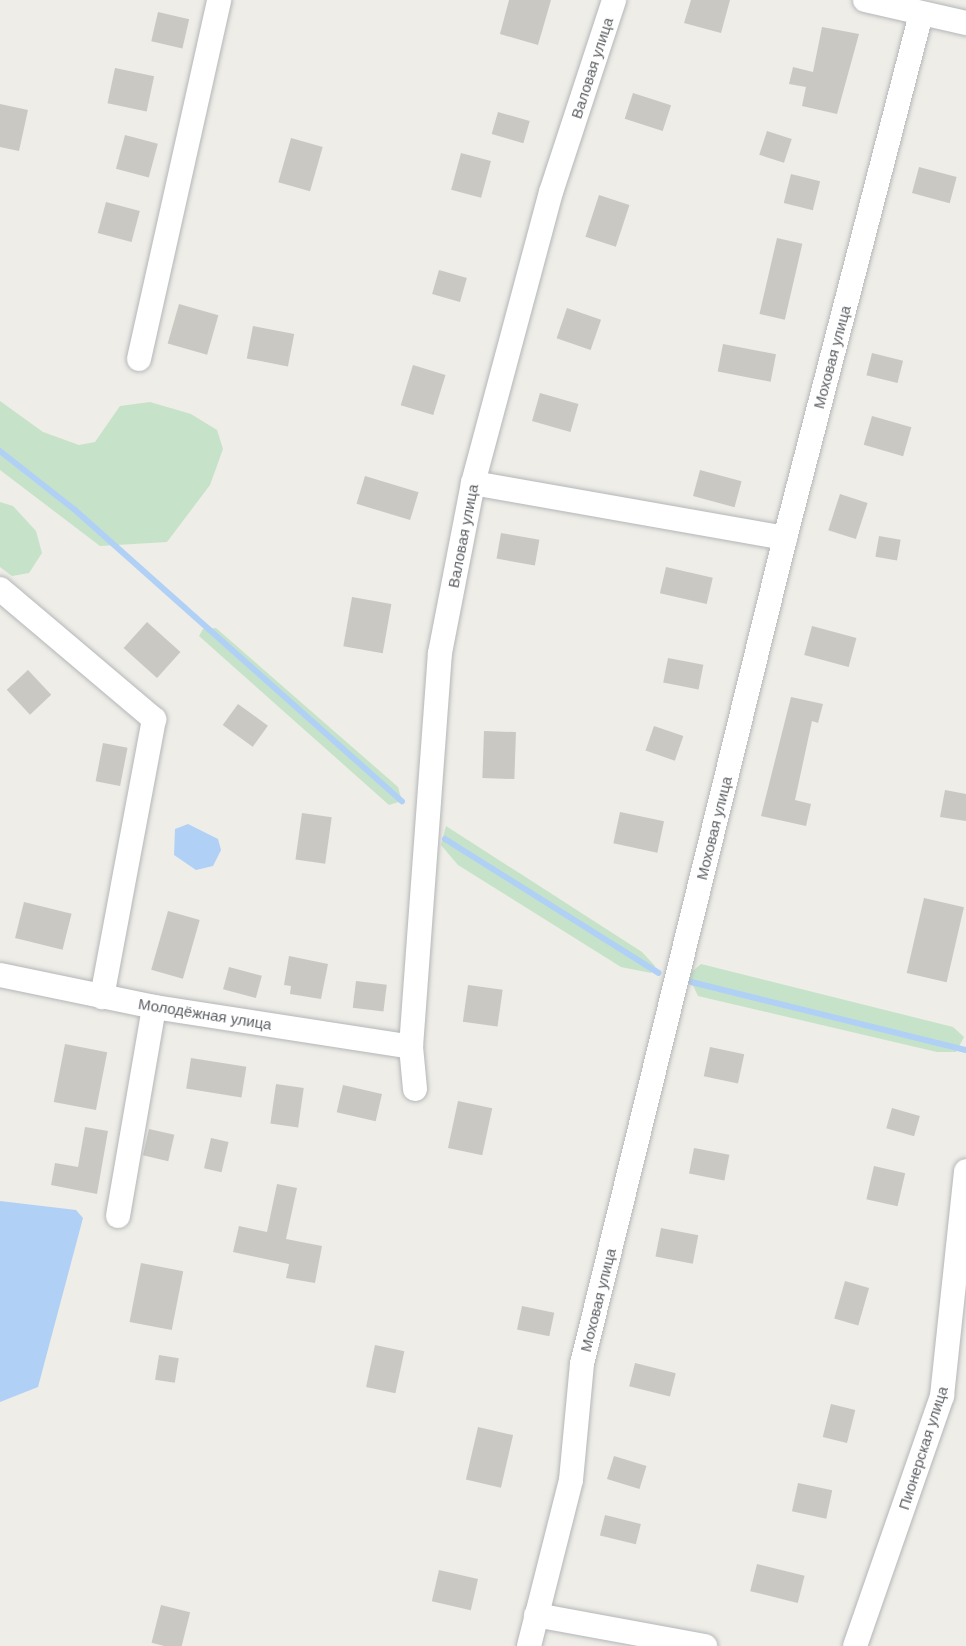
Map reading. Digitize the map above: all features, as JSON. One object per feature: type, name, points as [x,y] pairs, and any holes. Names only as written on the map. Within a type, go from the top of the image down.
[{"type":"street","points":[[139,358],[219,0]]},
{"type":"street","name":"Валовая улица","points":[[415,1089],[411,1047],[440,652],[473,483],[551,192],[614,0]]},
{"type":"street","points":[[864,0],[966,23]]},
{"type":"street","name":"Моховая улица","points":[[529,1646],[572,1480],[582,1364],[785,538],[921,14]]},
{"type":"street","points":[[473,483],[785,538]]},
{"type":"street","points":[[0,589],[154,719],[102,997]]},
{"type":"street","name":"Молодёжная улица","points":[[0,975],[153,1007],[411,1047]]},
{"type":"street","points":[[118,1216],[153,1007]]},
{"type":"street","name":"Пионерская улица","points":[[855,1646],[942,1396],[966,1171]]},
{"type":"street","points":[[536,1616],[705,1646]]},
{"type":"green space","points":[[0,401],[43,432],[79,445],[95,442],[120,406],[150,402],[191,414],[217,430],[223,449],[210,485],[167,542],[100,546],[0,470]]},
{"type":"green space","points":[[0,502],[13,506],[36,531],[42,553],[29,573],[12,576],[0,567]]},
{"type":"green space","points":[[216,628],[398,787],[402,801],[389,805],[199,636],[203,629]]},
{"type":"green space","points":[[446,826],[642,952],[655,966],[651,973],[621,967],[458,865],[441,845]]},
{"type":"green space","points":[[701,964],[953,1027],[964,1037],[956,1052],[937,1052],[698,996],[688,975]]},
{"type":"water","points":[[188,824],[218,839],[221,850],[213,866],[196,870],[174,855],[175,829]]},
{"type":"water","points":[[0,1201],[76,1210],[83,1218],[38,1387],[0,1402]]},
{"type":"building","points":[[509,0],[551,0],[538,45],[500,34]]},
{"type":"building","points":[[691,0],[730,0],[721,33],[684,23]]},
{"type":"building","points":[[158,12],[189,19],[182,48],[151,41]]},
{"type":"building","points":[[822,27],[859,34],[837,114],[802,106],[806,87],[789,84],[793,67],[813,72]]},
{"type":"building","points":[[115,68],[154,76],[147,112],[108,103]]},
{"type":"building","points":[[633,93],[671,105],[663,131],[625,119]]},
{"type":"building","points":[[0,104],[28,110],[19,151],[0,147]]},
{"type":"building","points":[[498,112],[530,121],[523,143],[492,134]]},
{"type":"building","points":[[767,131],[792,139],[784,163],[759,155]]},
{"type":"building","points":[[125,135],[158,144],[149,178],[116,169]]},
{"type":"building","points":[[291,138],[323,147],[310,191],[278,182]]},
{"type":"building","points":[[461,153],[491,161],[481,198],[451,190]]},
{"type":"building","points":[[919,167],[957,177],[950,203],[912,193]]},
{"type":"building","points":[[791,174],[820,181],[813,210],[784,203]]},
{"type":"building","points":[[599,195],[629,205],[616,247],[585,237]]},
{"type":"building","points":[[106,202],[140,211],[132,242],[98,233]]},
{"type":"building","points":[[777,238],[802,244],[785,320],[759,314]]},
{"type":"building","points":[[439,270],[467,278],[460,302],[432,294]]},
{"type":"building","points":[[179,304],[218,315],[207,355],[168,343]]},
{"type":"building","points":[[567,308],[601,320],[591,350],[557,338]]},
{"type":"building","points":[[253,326],[294,334],[288,366],[247,358]]},
{"type":"building","points":[[723,344],[776,354],[771,382],[718,371]]},
{"type":"building","points":[[872,353],[903,361],[897,383],[866,375]]},
{"type":"building","points":[[413,365],[446,375],[433,415],[401,405]]},
{"type":"building","points":[[540,393],[578,404],[570,432],[532,421]]},
{"type":"building","points":[[872,416],[911,427],[903,456],[864,445]]},
{"type":"building","points":[[700,470],[742,481],[735,507],[693,496]]},
{"type":"building","points":[[365,476],[419,492],[410,520],[357,504]]},
{"type":"building","points":[[840,494],[868,503],[856,539],[828,530]]},
{"type":"building","points":[[501,533],[539,540],[535,565],[496,559]]},
{"type":"building","points":[[879,536],[901,540],[897,561],[875,557]]},
{"type":"building","points":[[666,567],[713,578],[707,604],[660,593]]},
{"type":"building","points":[[352,597],[391,604],[383,653],[343,646]]},
{"type":"building","points":[[147,622],[180,652],[157,678],[124,648]]},
{"type":"building","points":[[812,626],[856,638],[849,667],[804,655]]},
{"type":"building","points":[[668,658],[703,665],[699,689],[663,683]]},
{"type":"building","points":[[28,670],[51,695],[30,715],[7,690]]},
{"type":"building","points":[[791,697],[823,704],[818,723],[812,721],[795,800],[811,804],[806,826],[761,816]]},
{"type":"building","points":[[238,704],[268,726],[253,747],[223,725]]},
{"type":"building","points":[[654,726],[683,736],[675,761],[646,751]]},
{"type":"building","points":[[484,731],[516,732],[514,779],[482,778]]},
{"type":"building","points":[[103,743],[128,748],[120,786],[96,781]]},
{"type":"building","points":[[945,790],[966,794],[966,821],[940,817]]},
{"type":"building","points":[[620,812],[664,821],[657,853],[613,843]]},
{"type":"building","points":[[302,813],[332,817],[325,864],[295,860]]},
{"type":"building","points":[[924,898],[964,907],[947,982],[907,973]]},
{"type":"building","points":[[24,902],[72,914],[63,950],[15,938]]},
{"type":"building","points":[[168,911],[200,920],[183,979],[151,970]]},
{"type":"building","points":[[289,956],[328,964],[321,999],[290,994],[291,986],[284,985]]},
{"type":"building","points":[[229,967],[262,976],[256,998],[223,989]]},
{"type":"building","points":[[356,981],[387,985],[383,1012],[353,1008]]},
{"type":"building","points":[[468,985],[503,990],[498,1027],[463,1022]]},
{"type":"building","points":[[65,1044],[107,1052],[96,1110],[54,1102]]},
{"type":"building","points":[[710,1047],[744,1054],[738,1084],[704,1076]]},
{"type":"building","points":[[191,1058],[246,1067],[241,1097],[186,1089]]},
{"type":"building","points":[[276,1084],[304,1088],[298,1128],[270,1124]]},
{"type":"building","points":[[343,1085],[382,1094],[376,1121],[337,1112]]},
{"type":"building","points":[[458,1101],[492,1108],[482,1155],[448,1148]]},
{"type":"building","points":[[892,1108],[920,1116],[914,1136],[886,1128]]},
{"type":"building","points":[[85,1127],[108,1131],[97,1194],[51,1185],[55,1163],[78,1167]]},
{"type":"building","points":[[149,1129],[174,1135],[168,1161],[143,1155]]},
{"type":"building","points":[[211,1138],[229,1142],[222,1172],[204,1168]]},
{"type":"building","points":[[694,1148],[729,1155],[724,1180],[689,1174]]},
{"type":"building","points":[[874,1166],[905,1173],[898,1206],[866,1199]]},
{"type":"building","points":[[277,1184],[297,1188],[286,1239],[322,1246],[315,1283],[286,1278],[289,1264],[233,1252],[239,1226],[267,1232]]},
{"type":"building","points":[[661,1228],[698,1235],[693,1264],[655,1256]]},
{"type":"building","points":[[141,1263],[183,1271],[172,1330],[130,1322]]},
{"type":"building","points":[[845,1281],[869,1288],[858,1325],[834,1318]]},
{"type":"building","points":[[522,1306],[554,1313],[549,1336],[517,1329]]},
{"type":"building","points":[[375,1345],[404,1351],[395,1393],[366,1387]]},
{"type":"building","points":[[159,1355],[179,1358],[175,1383],[155,1380]]},
{"type":"building","points":[[635,1363],[676,1373],[670,1396],[629,1386]]},
{"type":"building","points":[[831,1404],[855,1410],[847,1443],[823,1437]]},
{"type":"building","points":[[478,1427],[513,1435],[501,1488],[466,1480]]},
{"type":"building","points":[[614,1456],[647,1466],[639,1489],[607,1479]]},
{"type":"building","points":[[798,1483],[832,1490],[826,1519],[792,1511]]},
{"type":"building","points":[[605,1515],[641,1524],[636,1544],[600,1535]]},
{"type":"building","points":[[757,1564],[805,1576],[798,1603],[750,1591]]},
{"type":"building","points":[[439,1570],[478,1579],[471,1610],[432,1601]]},
{"type":"building","points":[[161,1605],[190,1612],[182,1646],[164,1646],[152,1643]]},
{"type":"waterway","points":[[0,451],[75,510],[402,801]]},
{"type":"waterway","points":[[445,839],[659,973]]},
{"type":"waterway","points":[[691,982],[966,1050]]}]
